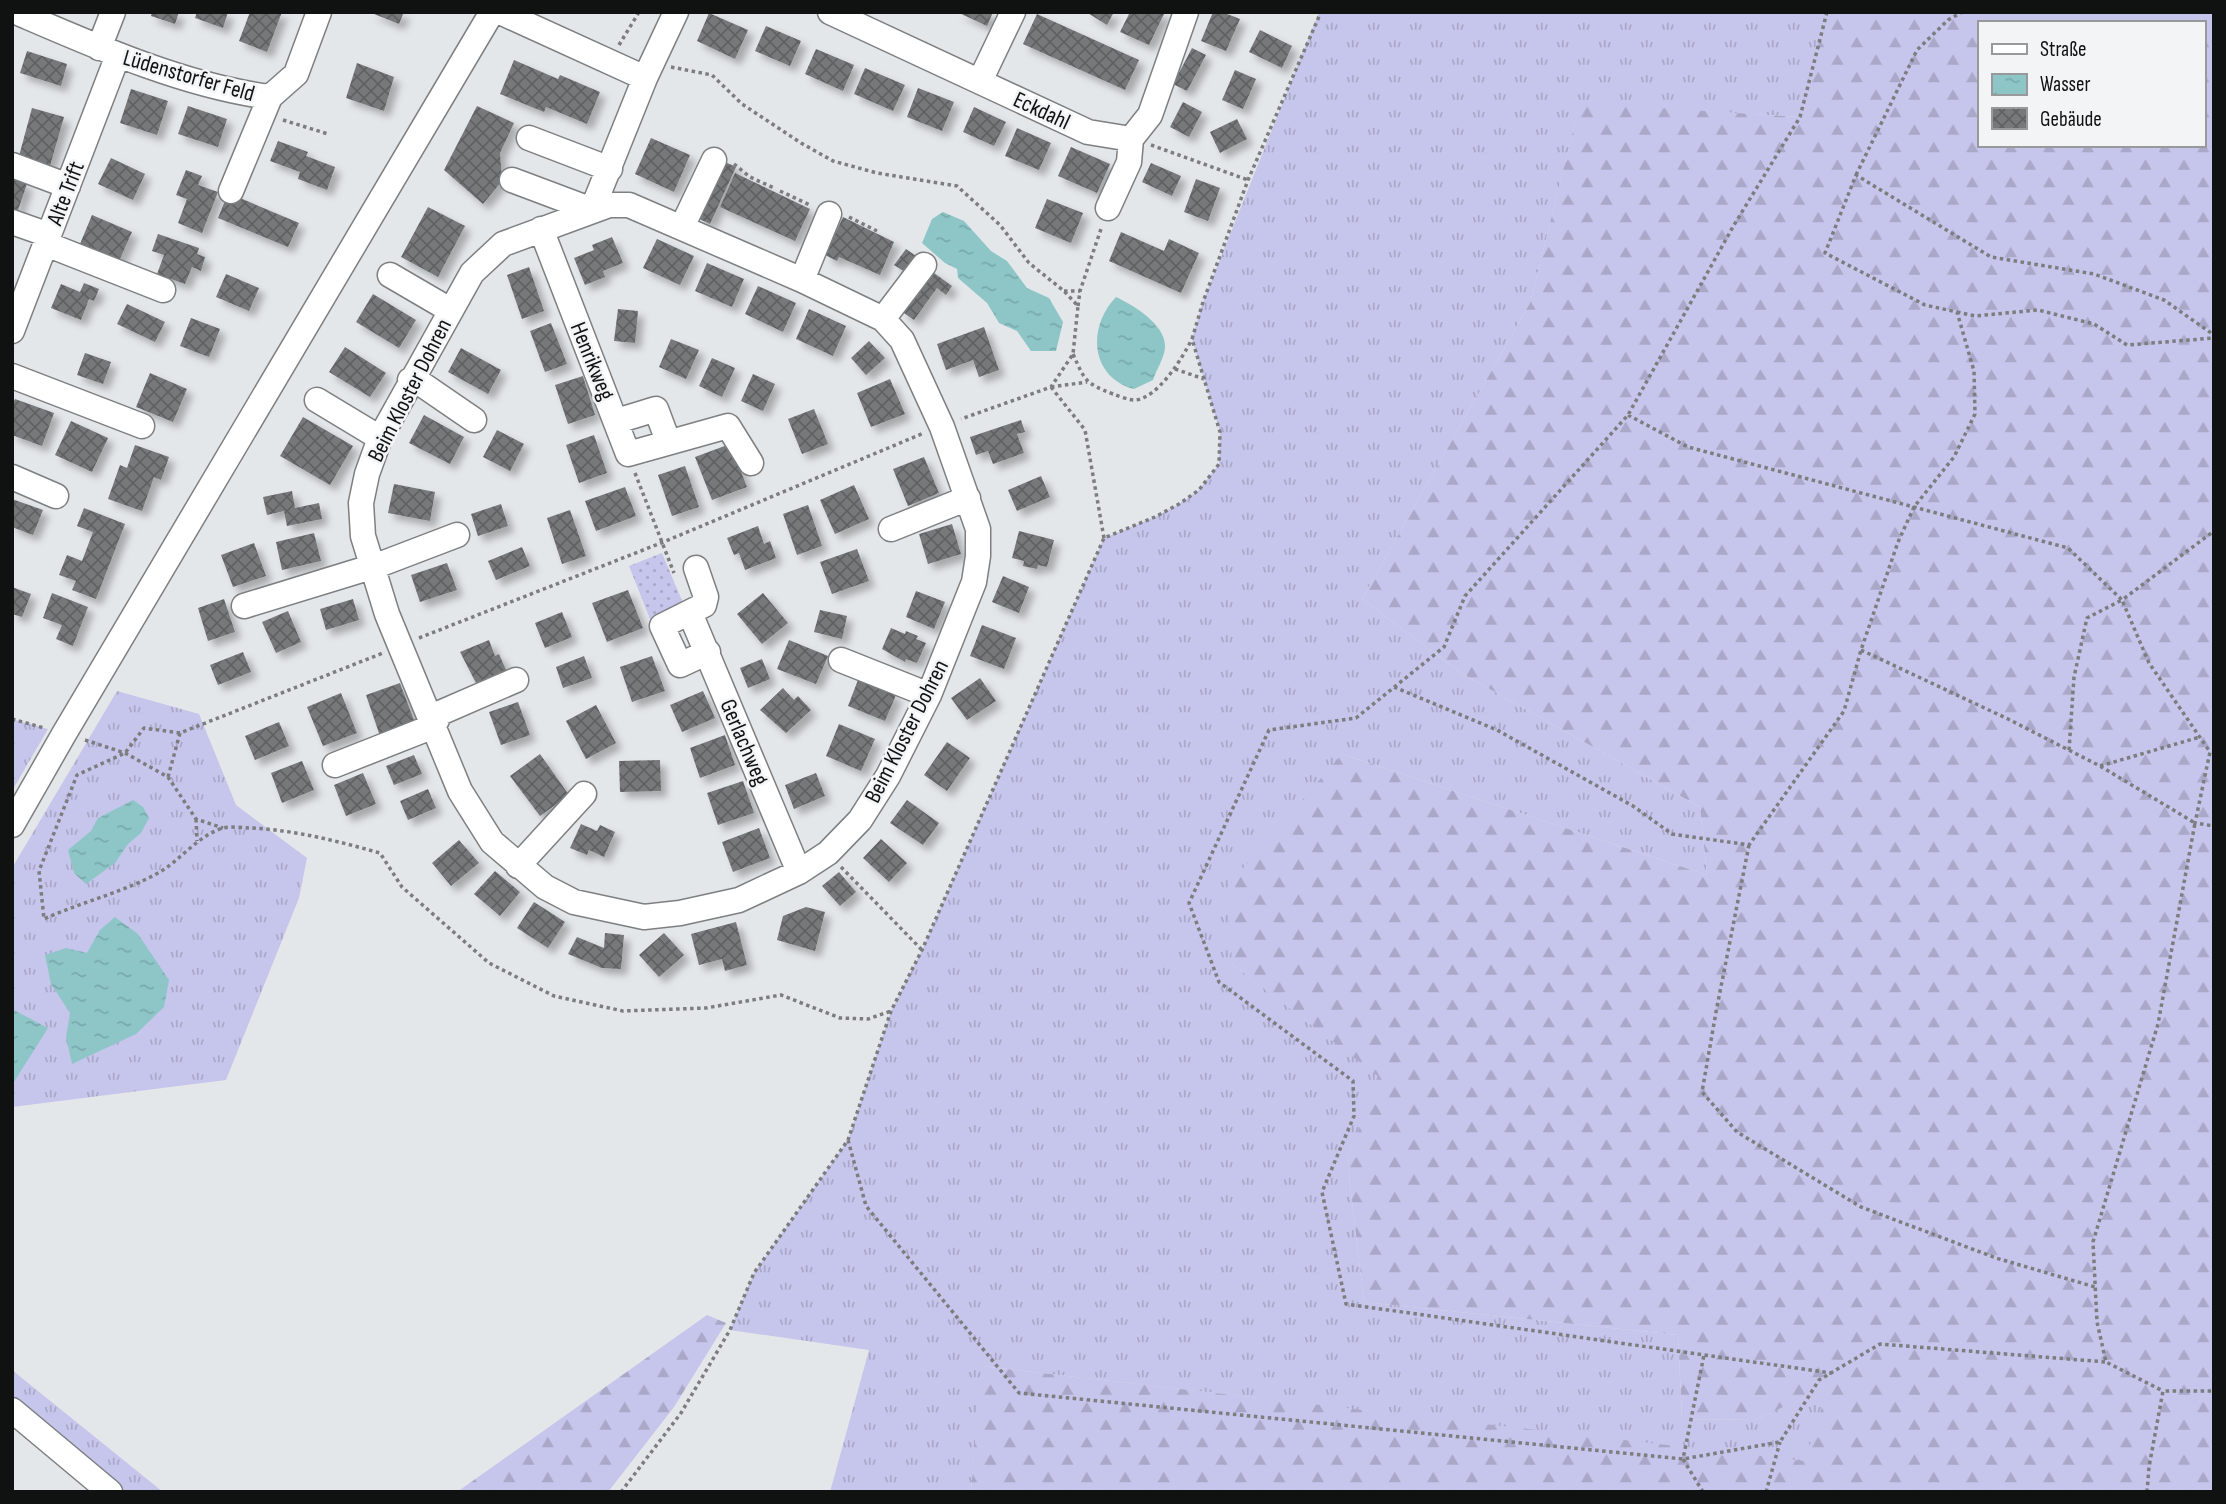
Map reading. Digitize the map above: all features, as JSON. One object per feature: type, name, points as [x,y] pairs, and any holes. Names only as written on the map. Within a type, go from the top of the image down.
[{"type":"street","name":"Lüdenstorfer Feld","points":[[16,12],[109,51],[267,105],[296,74],[319,12]]},
{"type":"street","name":"Alte Trift","points":[[12,331],[68,186],[109,51],[113,12]]},
{"type":"street","points":[[12,825],[492,12]]},
{"type":"street","points":[[500,12],[648,71]]},
{"type":"street","points":[[512,180],[592,209],[648,71],[676,12]]},
{"type":"street","name":"Eckdahl","points":[[830,12],[876,21],[980,81],[1088,132],[1131,138]]},
{"type":"street","points":[[980,81],[1013,12]]},
{"type":"street","points":[[1108,208],[1129,162],[1131,138],[1150,115],[1186,12]]},
{"type":"street","points":[[231,191],[267,105]]},
{"type":"street","points":[[528,138],[610,169]]},
{"type":"street","points":[[682,228],[714,160]]},
{"type":"street","points":[[12,165],[68,186]]},
{"type":"street","name":"Beim Kloster Dohren","points":[[609,205],[629,205],[682,228],[802,280],[883,319],[902,340],[942,427],[968,498],[978,529],[978,556],[974,582],[929,695],[888,776],[860,820],[828,853],[799,872],[739,900],[680,913],[644,917],[574,902],[545,887],[492,842],[460,791],[400,646],[363,536],[361,503],[367,474],[380,438],[410,380],[472,273],[503,244],[592,209],[609,205]]},
{"type":"street","points":[[802,280],[830,214]]},
{"type":"street","points":[[12,222],[163,290]]},
{"type":"street","name":"Henrikweg","points":[[541,229],[628,454]]},
{"type":"street","points":[[883,319],[924,265]]},
{"type":"street","points":[[390,275],[450,310]]},
{"type":"street","points":[[12,376],[142,425]]},
{"type":"street","points":[[410,380],[474,420]]},
{"type":"street","points":[[317,400],[380,438]]},
{"type":"street","points":[[617,421],[656,409],[668,441]]},
{"type":"street","points":[[628,454],[728,426],[751,463]]},
{"type":"street","points":[[12,477],[56,496]]},
{"type":"street","points":[[891,528],[968,498]]},
{"type":"street","points":[[244,606],[372,567],[457,535]]},
{"type":"street","name":"Gerlachweg","points":[[686,573],[706,597],[704,605],[691,613],[799,872]]},
{"type":"street","points":[[841,660],[929,695]]},
{"type":"street","points":[[335,765],[434,726],[440,713],[516,681]]},
{"type":"street","points":[[518,866],[584,794]]},
{"type":"street","points":[[12,1410],[110,1492]]},
{"type":"path","points":[[623,38],[639,12]]},
{"type":"path","points":[[224,828],[197,842],[159,873],[44,919],[39,872],[77,775],[125,753],[144,728],[180,733],[662,543],[942,427],[1051,387],[1087,382],[1118,396],[1137,400],[1145,396],[1175,369],[1192,339],[1248,180],[1321,12]]},
{"type":"path","points":[[1827,12],[1800,117],[1734,225],[1628,415],[1465,596],[1444,647],[1356,718],[1269,730],[1189,903],[1219,982],[1353,1081],[1354,1116],[1322,1192],[1346,1304],[1832,1373]]},
{"type":"path","points":[[1962,12],[1948,20],[1917,50],[1856,176],[1825,253],[1925,305],[1975,316],[2038,310],[2094,324],[2127,345],[2214,337]]},
{"type":"path","points":[[648,71],[712,75],[742,104],[833,161],[877,173],[957,186],[1000,225],[1029,263],[1064,291],[1077,306]]},
{"type":"path","points":[[267,105],[328,134]]},
{"type":"path","points":[[1131,138],[1248,180]]},
{"type":"path","points":[[714,160],[717,156],[736,165],[750,177],[774,188]]},
{"type":"path","points":[[1856,176],[1991,257],[2094,274],[2164,300],[2214,337]]},
{"type":"path","points":[[780,191],[839,218],[841,213],[877,231]]},
{"type":"path","points":[[1051,387],[1073,354],[1080,290],[1108,208]]},
{"type":"path","points":[[1064,291],[1080,290]]},
{"type":"path","points":[[1957,312],[1974,371],[1975,414],[1954,457],[1914,507],[1898,542],[1861,650],[1844,711],[1749,845],[1702,1092],[1737,1132],[1861,1208],[1996,1258],[2095,1287]]},
{"type":"path","points":[[1104,538],[1179,504],[1199,490],[1219,464],[1220,432],[1192,339]]},
{"type":"path","points":[[1073,354],[1087,382]]},
{"type":"path","points":[[1175,369],[1204,379]]},
{"type":"path","points":[[621,1492],[681,1413],[730,1330],[754,1273],[848,1140],[891,1011],[922,950],[1104,538],[1085,429],[1051,387]]},
{"type":"path","points":[[1628,415],[1688,447],[2068,548],[2122,600],[2149,663],[2210,752]]},
{"type":"path","points":[[628,454],[662,543],[686,573]]},
{"type":"path","points":[[2069,750],[2074,677],[2087,618],[2122,600],[2214,531]]},
{"type":"path","points":[[1861,650],[2100,766],[2194,823],[2214,826]]},
{"type":"path","points":[[1394,687],[1497,730],[1633,806],[1672,834],[1749,845]]},
{"type":"path","points":[[12,719],[125,753],[168,777],[196,819],[197,842]]},
{"type":"path","points":[[168,777],[180,733]]},
{"type":"path","points":[[2100,766],[2200,737]]},
{"type":"path","points":[[2106,1362],[2097,1322],[2093,1242],[2158,1024],[2194,823],[2214,743]]},
{"type":"path","points":[[196,819],[224,828],[285,831],[321,837],[380,853],[402,887],[489,964],[554,996],[623,1011],[706,1007],[782,995],[840,1018],[868,1019],[891,1011]]},
{"type":"path","points":[[828,853],[922,950]]},
{"type":"path","points":[[848,1140],[866,1206],[1018,1393],[1683,1460],[1780,1442]]},
{"type":"path","points":[[1766,1492],[1780,1442],[1819,1380],[1880,1344],[2106,1362],[2163,1391],[2214,1391]]},
{"type":"path","points":[[1703,1492],[1683,1460],[1704,1355]]},
{"type":"path","points":[[2147,1492],[2163,1391]]},
{"type":"green space","points":[[1319,12],[1827,12],[1800,117],[1580,104],[1530,303],[1362,599],[1461,673],[1700,807],[1707,875],[1342,754],[1232,964],[1380,1077],[1347,1159],[1364,1302],[1678,1335],[1682,1419],[1755,1420],[1829,1386],[1805,1462],[982,1366],[971,1492],[830,1492],[869,1350],[730,1330],[754,1273],[848,1140],[891,1011],[922,950],[1104,538],[1179,504],[1199,490],[1219,464],[1220,432],[1192,339],[1203,302]]},
{"type":"green space","points":[[1827,12],[2214,12],[2214,1492],[971,1492],[981,1366],[1805,1461],[1828,1387],[1755,1420],[1682,1419],[1678,1335],[1364,1302],[1347,1159],[1379,1077],[1232,964],[1228,886],[1342,754],[1707,875],[1700,807],[1461,673],[1362,599],[1530,303],[1580,103],[1799,117]]},
{"type":"green space","points":[[662,553],[686,610],[652,624],[629,566]]},
{"type":"green space","points":[[117,691],[199,714],[236,805],[307,858],[299,898],[226,1080],[12,1107],[12,868]]},
{"type":"green space","points":[[12,719],[48,729],[12,791]]},
{"type":"green space","points":[[707,1315],[726,1323],[674,1407],[608,1492],[457,1492]]},
{"type":"green space","points":[[12,1370],[163,1492],[110,1492],[12,1410]]},
{"type":"water","points":[[943,212],[964,221],[991,251],[1007,261],[1027,288],[1049,298],[1063,322],[1056,351],[1031,351],[1017,331],[999,323],[987,303],[958,278],[957,269],[945,263],[922,243],[932,219]]},
{"type":"water","points":[[1116,297],[1148,317],[1161,331],[1164,340],[1164,352],[1153,380],[1134,389],[1119,383],[1109,374],[1101,363],[1098,350],[1100,322]]},
{"type":"water","points":[[133,800],[143,807],[149,818],[141,833],[128,844],[115,863],[86,884],[74,873],[68,850],[91,831],[98,818]]},
{"type":"water","points":[[115,917],[138,934],[169,980],[164,1007],[136,1034],[72,1064],[66,1037],[70,1013],[51,984],[45,955],[66,948],[87,953],[100,930]]},
{"type":"water","points":[[12,1009],[48,1028],[12,1085]]},
{"type":"building","points":[[152,12],[179,12],[175,24],[151,16]]},
{"type":"building","points":[[197,12],[228,12],[223,28],[195,18]]},
{"type":"building","points":[[250,12],[282,12],[267,52],[239,41]]},
{"type":"building","points":[[369,12],[404,12],[399,24]]},
{"type":"building","points":[[957,12],[993,12],[987,26]]},
{"type":"building","points":[[1086,12],[1114,12],[1107,25]]},
{"type":"building","points":[[1130,12],[1165,12],[1149,45],[1120,32]]},
{"type":"building","points":[[1213,12],[1222,12],[1240,19],[1226,51],[1201,41]]},
{"type":"building","points":[[709,13],[748,30],[735,59],[697,41]]},
{"type":"building","points":[[1037,14],[1139,60],[1125,90],[1023,44]]},
{"type":"building","points":[[766,26],[801,41],[790,66],[755,51]]},
{"type":"building","points":[[1260,30],[1292,46],[1282,68],[1249,52]]},
{"type":"building","points":[[1192,48],[1206,55],[1187,91],[1173,84]]},
{"type":"building","points":[[816,49],[854,65],[843,91],[805,74]]},
{"type":"building","points":[[27,51],[67,64],[61,86],[20,73]]},
{"type":"building","points":[[514,60],[558,79],[560,75],[600,92],[587,124],[546,107],[544,112],[500,94]]},
{"type":"building","points":[[357,63],[394,77],[384,111],[346,98]]},
{"type":"building","points":[[865,68],[905,85],[893,111],[854,94]]},
{"type":"building","points":[[1235,70],[1256,79],[1243,109],[1222,100]]},
{"type":"building","points":[[918,88],[954,102],[942,131],[907,117]]},
{"type":"building","points":[[131,89],[168,101],[157,135],[120,123]]},
{"type":"building","points":[[1183,102],[1202,112],[1189,137],[1170,127]]},
{"type":"building","points":[[188,106],[227,119],[218,147],[178,134]]},
{"type":"building","points":[[477,106],[514,123],[500,153],[502,181],[483,204],[444,170]]},
{"type":"building","points":[[974,107],[1006,122],[994,146],[963,132]]},
{"type":"building","points":[[32,108],[64,117],[50,166],[19,156]]},
{"type":"building","points":[[1237,119],[1247,139],[1220,153],[1210,132]]},
{"type":"building","points":[[1017,128],[1051,143],[1039,170],[1005,156]]},
{"type":"building","points":[[651,138],[690,155],[674,192],[635,174]]},
{"type":"building","points":[[278,141],[308,152],[306,156],[335,167],[327,190],[298,179],[300,172],[270,161]]},
{"type":"building","points":[[1071,147],[1110,164],[1097,193],[1058,176]]},
{"type":"building","points":[[111,158],[145,174],[133,200],[98,184]]},
{"type":"building","points":[[723,161],[736,167],[710,224],[697,218]]},
{"type":"building","points":[[1151,163],[1181,176],[1172,196],[1142,182]]},
{"type":"building","points":[[186,170],[202,176],[198,185],[218,192],[202,233],[178,223],[187,199],[176,195]]},
{"type":"building","points":[[735,173],[810,209],[795,241],[720,207]]},
{"type":"building","points":[[12,179],[27,184],[15,219],[12,218]]},
{"type":"building","points":[[1196,179],[1220,188],[1208,221],[1184,212]]},
{"type":"building","points":[[228,193],[299,223],[288,247],[218,218]]},
{"type":"building","points":[[1047,199],[1083,213],[1071,243],[1035,228]]},
{"type":"building","points":[[428,207],[465,226],[438,277],[401,257]]},
{"type":"building","points":[[92,215],[132,232],[119,261],[80,244]]},
{"type":"building","points":[[843,217],[894,242],[880,275],[839,257],[837,261],[825,255]]},
{"type":"building","points":[[1121,232],[1164,251],[1169,239],[1199,253],[1181,293],[1109,261]]},
{"type":"building","points":[[158,234],[199,248],[197,254],[205,257],[201,271],[192,267],[185,284],[157,274],[164,255],[152,251]]},
{"type":"building","points":[[612,237],[623,263],[603,271],[605,277],[585,285],[574,258],[594,250],[592,245]]},
{"type":"building","points":[[657,239],[694,256],[680,285],[643,268]]},
{"type":"building","points":[[906,249],[919,258],[908,274],[894,265]]},
{"type":"building","points":[[707,263],[744,279],[732,307],[695,291]]},
{"type":"building","points":[[529,267],[544,311],[522,319],[507,275]]},
{"type":"building","points":[[930,270],[952,286],[946,295],[937,288],[914,320],[901,311]]},
{"type":"building","points":[[226,274],[259,288],[249,311],[216,297]]},
{"type":"building","points":[[84,283],[99,289],[94,301],[89,299],[81,320],[51,308],[61,284],[80,292]]},
{"type":"building","points":[[758,286],[796,303],[783,332],[745,314]]},
{"type":"building","points":[[373,294],[416,320],[399,348],[356,322]]},
{"type":"building","points":[[127,304],[165,322],[155,342],[117,324]]},
{"type":"building","points":[[618,309],[638,311],[635,343],[614,341]]},
{"type":"building","points":[[809,309],[846,326],[833,356],[796,339]]},
{"type":"building","points":[[191,318],[220,329],[209,357],[180,346]]},
{"type":"building","points":[[551,323],[567,364],[545,372],[530,331]]},
{"type":"building","points":[[984,327],[999,370],[979,377],[973,360],[946,370],[937,344]]},
{"type":"building","points":[[671,339],[699,350],[686,379],[659,367]]},
{"type":"building","points":[[869,341],[885,358],[866,375],[851,358]]},
{"type":"building","points":[[345,347],[386,373],[370,397],[329,372]]},
{"type":"building","points":[[461,348],[501,370],[488,394],[448,372]]},
{"type":"building","points":[[85,353],[111,362],[103,384],[77,375]]},
{"type":"building","points":[[712,358],[735,368],[722,397],[699,386]]},
{"type":"building","points":[[150,373],[187,389],[173,422],[136,407]]},
{"type":"building","points":[[753,374],[775,384],[763,411],[741,401]]},
{"type":"building","points":[[583,376],[595,415],[568,424],[555,385]]},
{"type":"building","points":[[890,379],[905,414],[871,427],[857,393]]},
{"type":"building","points":[[15,399],[54,413],[42,446],[12,435],[12,405]]},
{"type":"building","points":[[814,409],[828,444],[802,454],[788,419]]},
{"type":"building","points":[[424,415],[464,437],[450,464],[409,443]]},
{"type":"building","points":[[303,417],[353,446],[330,485],[280,456]]},
{"type":"building","points":[[1021,420],[1025,432],[1017,434],[1024,453],[993,464],[988,451],[976,455],[970,437]]},
{"type":"building","points":[[71,421],[108,438],[92,472],[55,455]]},
{"type":"building","points":[[497,430],[524,444],[510,471],[483,457]]},
{"type":"building","points":[[594,435],[607,473],[579,483],[566,445]]},
{"type":"building","points":[[730,444],[747,487],[712,500],[695,457]]},
{"type":"building","points":[[135,445],[169,457],[161,480],[154,477],[142,511],[108,499],[120,465],[127,468]]},
{"type":"building","points":[[924,457],[939,493],[908,506],[893,469]]},
{"type":"building","points":[[685,466],[699,507],[672,516],[658,475]]},
{"type":"building","points":[[1041,476],[1050,497],[1017,511],[1008,490]]},
{"type":"building","points":[[394,484],[435,492],[430,521],[388,513]]},
{"type":"building","points":[[854,485],[869,519],[835,534],[820,500]]},
{"type":"building","points":[[625,487],[636,516],[596,531],[585,501]]},
{"type":"building","points":[[292,491],[295,508],[319,503],[322,519],[287,526],[284,511],[267,515],[263,497]]},
{"type":"building","points":[[12,499],[43,510],[33,535],[12,527]]},
{"type":"building","points":[[501,504],[508,526],[478,536],[471,514]]},
{"type":"building","points":[[808,505],[822,546],[797,555],[783,514]]},
{"type":"building","points":[[84,508],[125,524],[96,599],[72,590],[76,581],[59,575],[67,555],[82,561],[93,532],[77,526]]},
{"type":"building","points":[[570,510],[586,556],[562,564],[547,518]]},
{"type":"building","points":[[952,524],[961,554],[928,564],[919,534]]},
{"type":"building","points":[[758,526],[764,544],[770,541],[776,558],[745,570],[739,553],[734,555],[727,538]]},
{"type":"building","points":[[1019,531],[1054,540],[1047,567],[1038,565],[1037,569],[1023,566],[1024,561],[1012,558]]},
{"type":"building","points":[[314,533],[321,561],[282,570],[276,542]]},
{"type":"building","points":[[254,543],[266,576],[233,587],[221,555]]},
{"type":"building","points":[[522,547],[530,566],[496,580],[488,561]]},
{"type":"building","points":[[857,549],[869,581],[832,594],[820,562]]},
{"type":"building","points":[[447,563],[457,590],[420,602],[411,575]]},
{"type":"building","points":[[1003,576],[1029,587],[1019,613],[992,602]]},
{"type":"building","points":[[12,587],[31,594],[22,617],[12,614]]},
{"type":"building","points":[[628,590],[643,628],[607,642],[592,603]]},
{"type":"building","points":[[916,591],[945,602],[934,629],[906,617]]},
{"type":"building","points":[[52,593],[88,607],[73,646],[56,639],[62,625],[43,618]]},
{"type":"building","points":[[763,593],[788,623],[762,644],[737,614]]},
{"type":"building","points":[[224,599],[235,632],[208,641],[198,608]]},
{"type":"building","points":[[353,599],[359,620],[326,630],[320,609]]},
{"type":"building","points":[[820,610],[847,616],[842,639],[814,632]]},
{"type":"building","points":[[288,611],[301,642],[276,653],[262,622]]},
{"type":"building","points":[[562,612],[572,637],[545,648],[535,623]]},
{"type":"building","points":[[982,625],[1016,638],[1004,669],[970,656]]},
{"type":"building","points":[[891,628],[918,636],[916,639],[926,643],[917,663],[906,659],[905,662],[882,649]]},
{"type":"building","points":[[489,640],[495,656],[499,654],[506,670],[476,683],[460,652]]},
{"type":"building","points":[[789,640],[828,656],[816,684],[777,669]]},
{"type":"building","points":[[243,652],[251,672],[218,685],[210,665]]},
{"type":"building","points":[[584,656],[592,678],[563,688],[556,667]]},
{"type":"building","points":[[652,656],[665,691],[632,702],[620,667]]},
{"type":"building","points":[[762,659],[770,679],[748,688],[740,668]]},
{"type":"building","points":[[980,678],[996,701],[967,720],[951,698]]},
{"type":"building","points":[[858,680],[896,695],[885,721],[848,706]]},
{"type":"building","points":[[400,683],[415,723],[380,736],[366,695]]},
{"type":"building","points":[[783,688],[794,700],[798,696],[811,710],[786,733],[760,710]]},
{"type":"building","points":[[703,691],[715,718],[682,732],[670,705]]},
{"type":"building","points":[[341,693],[357,733],[323,746],[307,707]]},
{"type":"building","points":[[518,702],[530,735],[501,745],[489,712]]},
{"type":"building","points":[[596,705],[616,743],[586,759],[566,721]]},
{"type":"building","points":[[279,722],[289,746],[255,760],[245,736]]},
{"type":"building","points":[[839,724],[875,739],[861,771],[826,756]]},
{"type":"building","points":[[725,735],[735,765],[700,778],[690,748]]},
{"type":"building","points":[[947,742],[970,758],[947,791],[924,775]]},
{"type":"building","points":[[540,754],[569,795],[540,816],[510,776]]},
{"type":"building","points":[[414,755],[422,774],[394,785],[386,766]]},
{"type":"building","points":[[660,760],[661,791],[620,792],[619,761]]},
{"type":"building","points":[[302,761],[314,790],[282,803],[271,773]]},
{"type":"building","points":[[363,773],[376,804],[346,816],[334,785]]},
{"type":"building","points":[[816,773],[825,796],[794,809],[785,785]]},
{"type":"building","points":[[743,781],[754,813],[718,825],[707,793]]},
{"type":"building","points":[[428,789],[436,808],[408,820],[400,801]]},
{"type":"building","points":[[907,800],[939,823],[923,845],[890,823]]},
{"type":"building","points":[[581,824],[597,831],[600,825],[615,832],[604,857],[589,850],[587,855],[570,848]]},
{"type":"building","points":[[759,828],[770,858],[733,872],[722,842]]},
{"type":"building","points":[[881,839],[907,863],[889,882],[863,858]]},
{"type":"building","points":[[459,840],[479,863],[451,886],[432,863]]},
{"type":"building","points":[[495,871],[520,892],[500,916],[474,894]]},
{"type":"building","points":[[839,872],[856,892],[840,906],[822,886]]},
{"type":"building","points":[[534,902],[565,922],[548,948],[517,928]]},
{"type":"building","points":[[806,907],[825,912],[815,951],[777,940],[783,916]]},
{"type":"building","points":[[736,922],[747,965],[725,971],[722,959],[699,965],[691,934]]},
{"type":"building","points":[[605,933],[624,935],[621,969],[602,968],[568,954],[577,937],[604,948]]},
{"type":"building","points":[[664,933],[684,955],[659,977],[639,955]]}]
